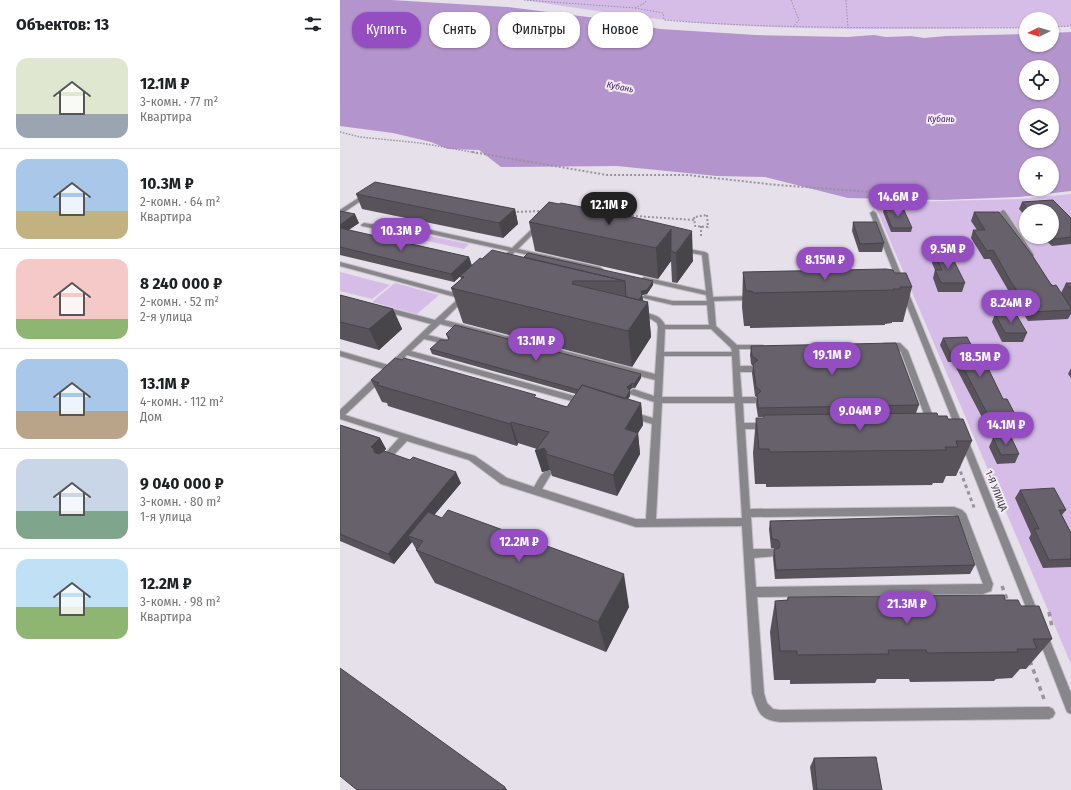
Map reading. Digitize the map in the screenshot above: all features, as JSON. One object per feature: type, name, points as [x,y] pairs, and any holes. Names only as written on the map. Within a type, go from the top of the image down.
[{"type":"street","points":[[340,213],[368,194]]},
{"type":"street","points":[[1003,212],[1037,264]]},
{"type":"street","name":"1-Я УЛИЦА","points":[[873,213],[1071,708]]},
{"type":"street","points":[[500,265],[541,224],[548,222]]},
{"type":"street","points":[[364,225],[378,227],[399,225],[605,270]]},
{"type":"street","points":[[676,248],[705,254],[713,327],[735,351],[758,693],[762,706],[770,715],[1049,713]]},
{"type":"street","points":[[340,264],[467,294],[390,368],[344,406],[340,415],[472,458],[504,480],[636,523],[746,517],[954,511],[963,517],[988,584],[987,588],[983,589],[752,592]]},
{"type":"street","points":[[635,277],[710,299]]},
{"type":"street","points":[[645,297],[673,303],[710,299],[756,298]]},
{"type":"street","points":[[375,306],[659,378]]},
{"type":"street","points":[[629,311],[658,318],[661,322],[662,328],[651,523]]},
{"type":"street","points":[[662,328],[713,327]]},
{"type":"street","points":[[423,336],[444,342]]},
{"type":"street","points":[[877,345],[897,345],[904,351],[928,419],[926,422],[914,423]]},
{"type":"street","points":[[660,354],[735,351],[773,347]]},
{"type":"street","points":[[406,352],[588,403]]},
{"type":"street","points":[[340,353],[390,368]]},
{"type":"street","points":[[737,369],[752,369]]},
{"type":"street","points":[[632,392],[658,400],[756,400]]},
{"type":"street","points":[[626,414],[656,422]]},
{"type":"street","points":[[740,426],[778,426]]},
{"type":"street","points":[[384,460],[405,437]]},
{"type":"street","points":[[536,491],[547,474]]},
{"type":"street","points":[[749,554],[772,553]]},
{"type":"path","points":[[524,0],[635,8],[663,13],[664,20],[712,24],[848,28],[1019,28]]},
{"type":"path","points":[[635,8],[645,3],[646,0]]},
{"type":"path","points":[[791,0],[799,20],[793,27]]},
{"type":"path","points":[[846,0],[848,28]]},
{"type":"path","points":[[1059,27],[1071,26]]},
{"type":"path","points":[[340,132],[360,137],[428,144],[607,175]]},
{"type":"path","points":[[511,212],[547,211]]},
{"type":"path","points":[[617,215],[694,220]]},
{"type":"path","points":[[707,215],[708,227],[695,226],[694,220],[694,217],[707,215]]},
{"type":"path","points":[[701,236],[702,226]]},
{"type":"path","points":[[957,462],[976,513]]},
{"type":"path","points":[[1000,580],[1011,609]]},
{"type":"path","points":[[1027,654],[1049,713]]},
{"type":"shaded area","points":[[523,0],[1071,0],[1071,26],[1059,27],[1059,12],[1019,12],[1019,28],[868,29],[790,28],[712,24],[653,18],[653,12],[604,12]]},
{"type":"shaded area","points":[[1071,194],[1071,664],[874,203],[1019,199]]},
{"type":"shaded area","points":[[395,229],[469,244],[464,249],[390,233]]},
{"type":"shaded area","points":[[340,272],[390,285],[372,299],[340,291]]},
{"type":"shaded area","points":[[395,283],[439,295],[417,314],[372,302]]},
{"type":"water","name":"Кубань","points":[[340,0],[391,0],[507,7],[547,12],[498,12],[498,48],[580,48],[580,16],[588,17],[588,48],[653,48],[653,28],[756,35],[847,37],[874,35],[886,37],[911,36],[924,38],[1019,34],[1019,52],[1059,52],[1059,33],[1071,32],[1071,191],[1059,192],[1059,156],[1019,156],[1019,196],[1028,196],[942,200],[848,198],[765,177],[717,176],[617,166],[501,167],[479,150],[448,149],[431,142],[393,133],[340,126]]},
{"type":"building","points":[[375,182],[515,209],[499,223],[356,194]]},
{"type":"building","points":[[1053,200],[1057,204],[1024,204],[1022,202]]},
{"type":"building","points":[[549,202],[628,216],[692,231],[676,253],[671,251],[671,229],[656,248],[529,222]]},
{"type":"building","points":[[1059,206],[1071,218],[1071,237],[1059,238]]},
{"type":"building","points":[[884,208],[903,208],[912,228],[892,228]]},
{"type":"building","points":[[340,211],[355,214],[340,225]]},
{"type":"building","points":[[974,212],[999,212],[1019,238],[1019,244],[1024,244],[1052,286],[1056,285],[1071,310],[1032,312],[1011,282],[993,250],[987,251],[973,230],[985,230]]},
{"type":"building","points":[[853,222],[876,222],[884,243],[860,244]]},
{"type":"building","points":[[340,228],[469,257],[451,274],[340,247]]},
{"type":"building","points":[[492,250],[625,281],[573,281],[572,284],[648,302],[628,331],[451,288],[464,277],[460,276],[480,258],[482,259]]},
{"type":"building","points":[[528,253],[653,281],[647,290],[641,291],[642,295],[639,300],[626,297],[625,281],[524,257]]},
{"type":"building","points":[[935,255],[951,255],[965,283],[941,283],[935,270],[942,270]]},
{"type":"building","points":[[893,270],[894,273],[906,273],[912,287],[900,287],[901,289],[893,289],[894,290],[753,293],[752,291],[746,291],[743,272]]},
{"type":"building","points":[[1066,283],[1071,283],[1071,290]]},
{"type":"building","points":[[340,295],[393,309],[369,329],[340,322]]},
{"type":"building","points":[[995,314],[1016,314],[1027,333],[1005,333]]},
{"type":"building","points":[[455,325],[641,374],[634,384],[632,383],[627,387],[630,391],[625,399],[582,385],[579,390],[430,349],[440,340],[448,340],[449,337],[446,334]]},
{"type":"building","points":[[967,337],[981,364],[986,364],[1003,399],[1007,399],[1016,416],[989,417],[956,354],[951,354],[943,338]]},
{"type":"building","points":[[896,343],[919,405],[758,408],[757,395],[761,391],[756,387],[753,364],[758,360],[752,356],[751,346]]},
{"type":"building","points":[[395,358],[402,360],[404,358],[536,395],[534,397],[567,407],[582,385],[641,403],[625,429],[638,433],[613,475],[546,454],[547,452],[544,448],[535,451],[549,432],[511,422],[510,424],[377,385],[379,383],[371,380]]},
{"type":"building","points":[[937,413],[938,416],[947,416],[948,419],[963,419],[972,441],[956,441],[958,447],[945,447],[946,450],[770,452],[769,449],[759,449],[756,418],[764,418],[764,415]]},
{"type":"building","points":[[340,425],[380,438],[371,447],[375,453],[379,454],[384,451],[410,460],[413,457],[456,472],[388,554],[340,534]]},
{"type":"building","points":[[1011,437],[1019,454],[1001,455],[993,438]]},
{"type":"building","points":[[1054,488],[1066,510],[1059,510],[1071,533],[1071,559],[1049,560],[1034,529],[1039,529],[1020,490]]},
{"type":"building","points":[[448,510],[624,574],[598,622],[416,550],[423,541],[408,536],[428,512],[442,518]]},
{"type":"building","points":[[958,516],[975,565],[776,570],[774,549],[779,548],[780,544],[778,540],[772,539],[770,521]]},
{"type":"building","points":[[1004,595],[1005,600],[1018,600],[1021,606],[1039,606],[1052,639],[1033,639],[1037,649],[1017,649],[1018,652],[927,653],[926,650],[888,650],[889,654],[797,655],[797,651],[780,651],[775,601],[788,600],[788,597]]},
{"type":"building","points":[[340,668],[505,787],[503,790],[357,790],[340,776]]},
{"type":"building","points":[[876,757],[882,790],[817,790],[814,758]]}]
